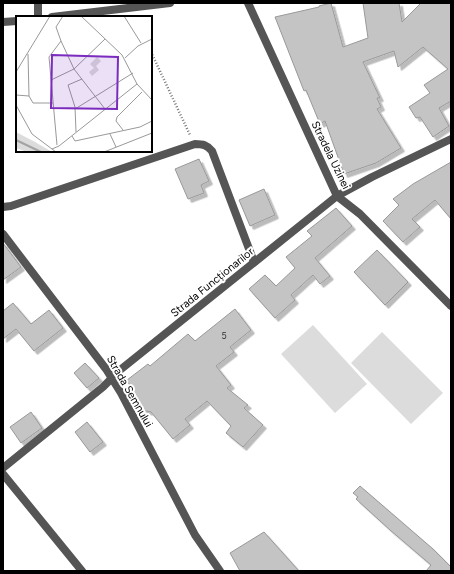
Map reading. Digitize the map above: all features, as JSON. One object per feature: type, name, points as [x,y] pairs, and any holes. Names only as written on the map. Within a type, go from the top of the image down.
[{"type":"street","points":[[38,3],[38,16]]},
{"type":"street","points":[[60,16],[170,3]]},
{"type":"street","name":"Stradela Uzinei","points":[[248,3],[337,196],[360,214],[451,306]]},
{"type":"street","points":[[3,22],[16,21]]},
{"type":"street","name":"Strada Funcționarilor","points":[[3,468],[112,379],[120,370],[337,196],[372,177],[451,139]]},
{"type":"street","points":[[3,207],[195,144],[202,144],[208,146],[212,151],[254,262]]},
{"type":"street","name":"Strada Semnului","points":[[3,234],[112,379],[195,535],[220,571]]},
{"type":"street","points":[[3,474],[82,571]]},
{"type":"path","points":[[152,54],[195,144]]},
{"type":"shaded area","points":[[313,325],[367,384],[335,413],[281,354]]},
{"type":"shaded area","points":[[382,332],[443,393],[411,424],[351,363]]},
{"type":"building","points":[[331,3],[343,47],[368,38],[363,3],[399,3],[402,22],[421,3],[451,3],[451,101],[439,108],[449,126],[433,137],[420,117],[416,118],[409,107],[430,93],[424,85],[448,69],[423,47],[398,67],[394,51],[363,62],[380,98],[377,98],[381,107],[377,109],[401,148],[376,163],[344,174],[325,121],[320,124],[306,90],[304,91],[275,17]]},
{"type":"building","points":[[199,159],[209,181],[201,185],[204,193],[188,199],[175,169]]},
{"type":"building","points":[[451,162],[451,219],[435,200],[412,219],[420,227],[403,242],[383,221],[399,205],[393,199],[413,184]]},
{"type":"building","points":[[264,189],[275,215],[250,226],[239,200]]},
{"type":"building","points":[[336,208],[352,226],[315,258],[330,276],[320,284],[313,275],[291,295],[295,300],[275,318],[249,289],[265,275],[276,286],[295,268],[286,257],[312,236],[307,231]]},
{"type":"building","points":[[3,243],[21,267],[3,280]]},
{"type":"building","points":[[377,250],[408,282],[385,305],[354,272]]},
{"type":"building","points":[[13,303],[31,324],[49,310],[63,328],[34,351],[16,329],[3,339],[3,311]]},
{"type":"building","points":[[235,309],[251,330],[230,347],[234,352],[216,366],[231,385],[227,388],[248,405],[244,408],[263,425],[243,447],[226,433],[231,426],[207,401],[185,419],[190,425],[173,439],[151,412],[142,410],[127,380],[148,364],[150,366],[188,334],[195,341]]},
{"type":"building","points":[[85,363],[99,378],[87,388],[74,373]]},
{"type":"building","points":[[31,412],[42,428],[21,443],[10,427]]},
{"type":"building","points":[[87,422],[103,442],[90,452],[75,432]]},
{"type":"building","points":[[360,486],[433,549],[451,567],[451,571],[426,571],[431,565],[356,499],[358,497],[353,493]]},
{"type":"building","points":[[264,532],[299,571],[240,571],[230,553]]}]
